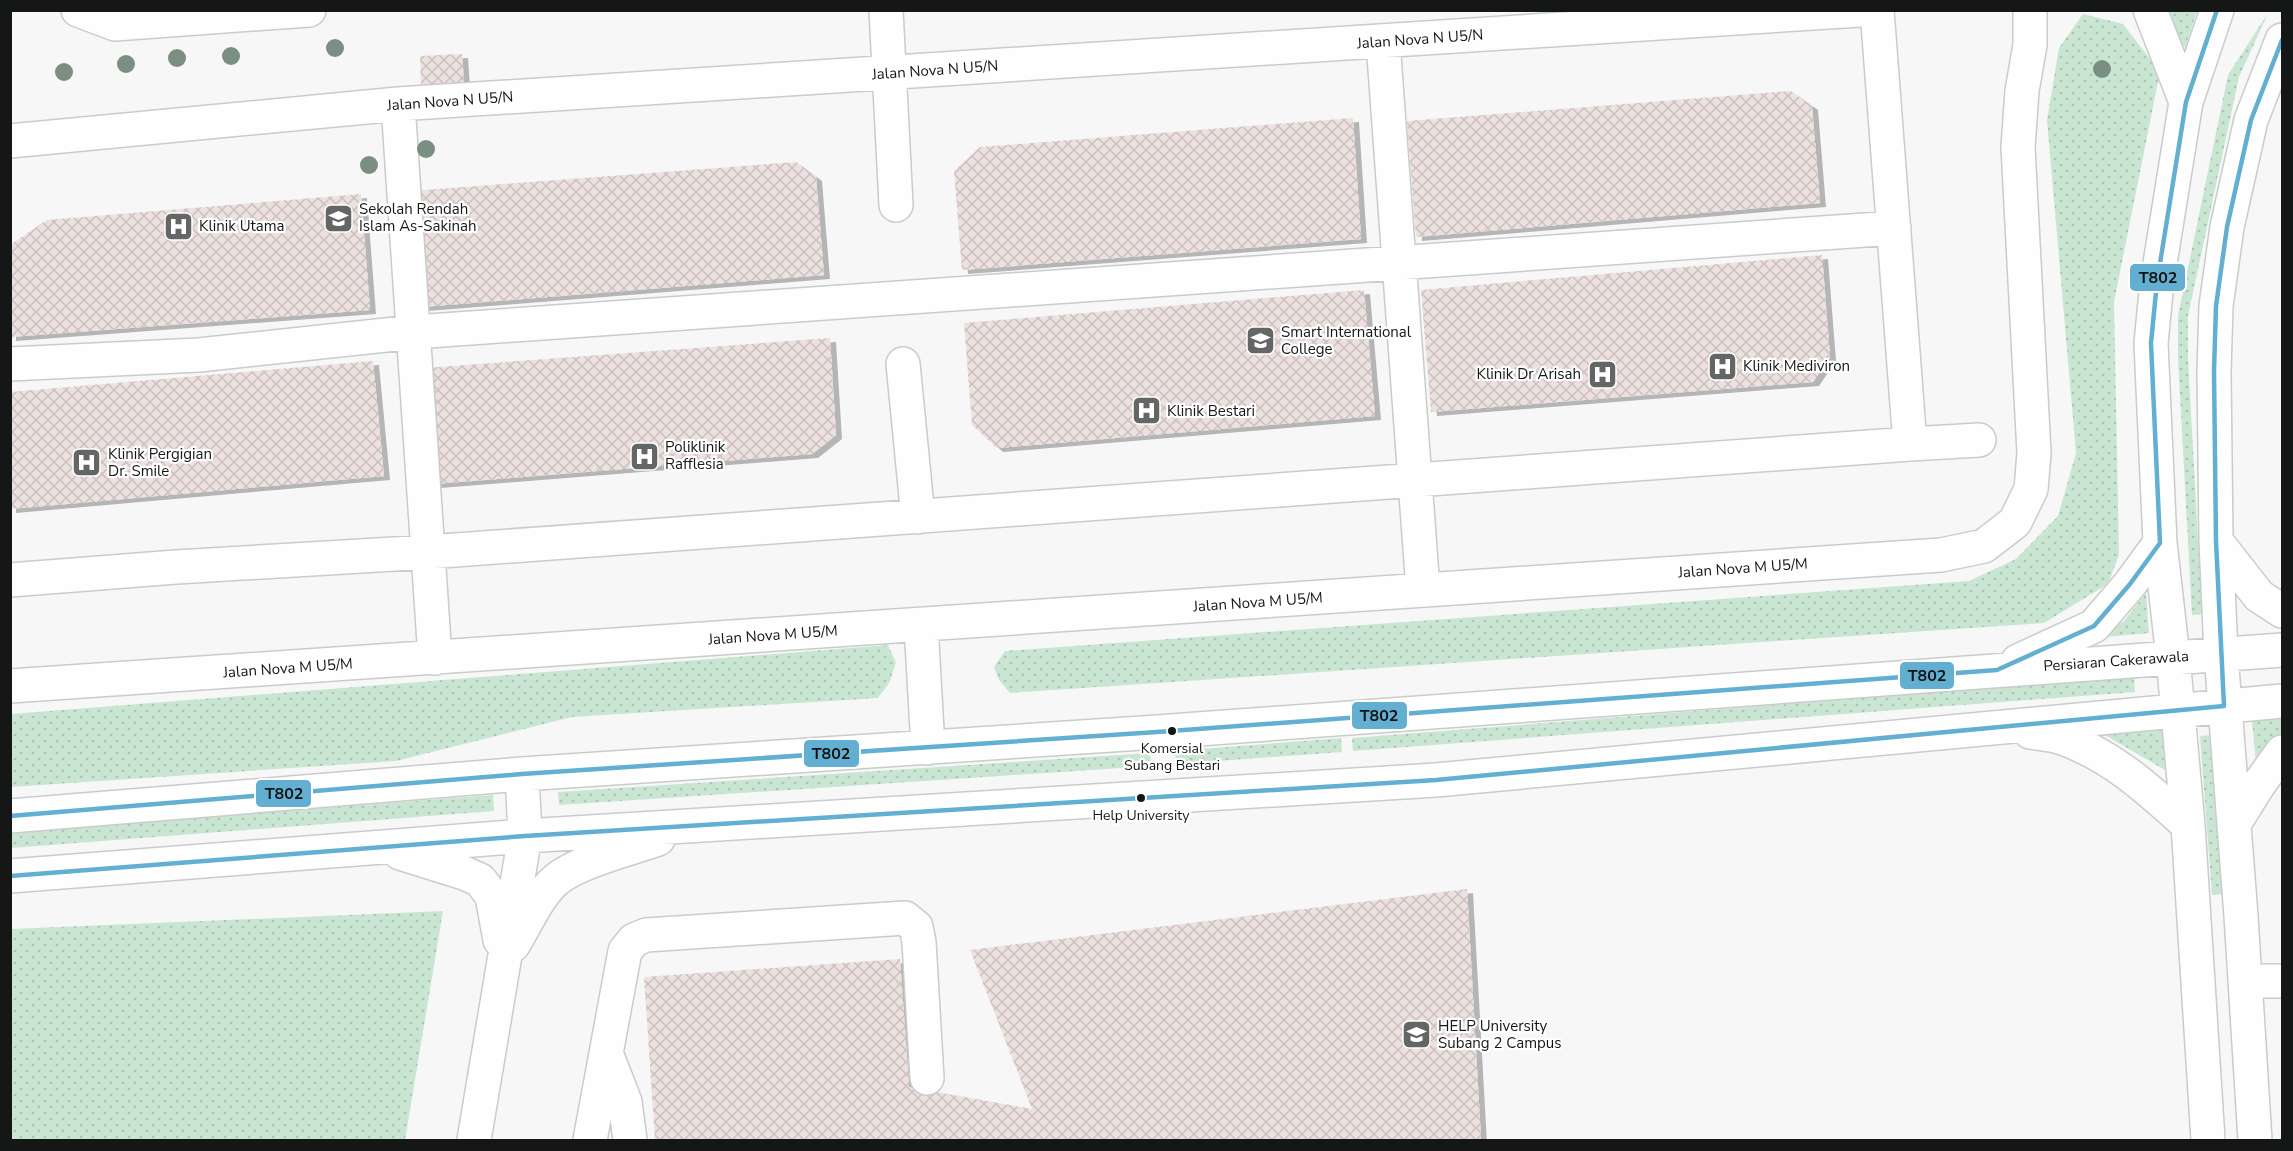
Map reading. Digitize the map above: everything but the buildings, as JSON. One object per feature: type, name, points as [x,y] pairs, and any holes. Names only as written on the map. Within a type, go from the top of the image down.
[{"type":"street","points":[[78,10],[115,24],[309,10]]},
{"type":"street","points":[[886,10],[896,206]]},
{"type":"street","name":"Jalan Nova N U5/N","points":[[10,141],[398,104],[1860,10]]},
{"type":"street","points":[[1877,10],[1910,444]]},
{"type":"street","points":[[2030,10],[2030,45]]},
{"type":"street","points":[[2030,45],[2052,10]]},
{"type":"street","points":[[2151,10],[2186,102]]},
{"type":"street","points":[[2208,1140],[2188,825],[2160,543],[2151,343],[2157,282],[2186,102],[2217,10]]},
{"type":"street","points":[[2255,1140],[2246,981],[2221,654],[2216,542],[2214,371],[2218,295],[2227,227],[2251,120],[2283,40]]},
{"type":"street","points":[[1383,42],[1423,590]]},
{"type":"street","name":"Jalan Nova M U5/M","points":[[10,686],[1941,555],[1984,546],[2015,522],[2031,489],[2034,453],[2018,147],[2022,91],[2030,45]]},
{"type":"street","points":[[398,104],[435,658]]},
{"type":"street","points":[[10,364],[199,355],[414,332],[1894,228]]},
{"type":"street","points":[[903,364],[918,517]]},
{"type":"street","points":[[10,580],[1979,440]]},
{"type":"street","points":[[2216,542],[2259,596],[2283,611]]},
{"type":"street","points":[[1997,670],[2094,626],[2130,584],[2160,543]]},
{"type":"street","points":[[921,625],[928,747]]},
{"type":"street","name":"Persiaran Cakerawala","points":[[10,816],[522,774],[2283,650]]},
{"type":"street","points":[[10,876],[525,836],[1436,780],[2283,701]]},
{"type":"street","points":[[1999,726],[2061,737],[2106,758],[2148,789],[2188,825]]},
{"type":"street","points":[[2234,824],[2257,787],[2283,752]]},
{"type":"street","points":[[474,1140],[525,836],[522,774]]},
{"type":"street","points":[[504,963],[539,901],[557,879],[575,868],[697,826]]},
{"type":"street","points":[[384,848],[480,880],[492,896],[504,963]]},
{"type":"street","points":[[2193,919],[2241,916]]},
{"type":"street","points":[[591,1140],[625,951],[634,940],[646,935],[905,918],[916,927],[919,942],[927,1078]]},
{"type":"street","points":[[2246,981],[2283,981]]},
{"type":"street","points":[[606,1053],[625,1102],[630,1140]]},
{"type":"green space","points":[[2162,11],[2197,11],[2185,48]]},
{"type":"green space","points":[[2268,13],[2239,77],[2188,316],[2188,358],[2202,614],[2192,615],[2178,358],[2178,316],[2228,75]]},
{"type":"green space","points":[[2083,14],[2123,24],[2160,72],[2114,302],[2119,555],[2108,584],[2044,623],[1010,693],[999,680],[994,667],[1005,651],[1969,581],[2016,559],[2058,516],[2076,453],[2047,120],[2059,48]]},
{"type":"green space","points":[[2146,593],[2149,633],[2096,638],[2124,621]]},
{"type":"green space","points":[[888,645],[896,663],[889,683],[878,698],[572,717],[396,761],[11,787],[11,714]]},
{"type":"green space","points":[[2134,677],[2135,692],[1353,751],[1352,738]]},
{"type":"green space","points":[[2282,718],[2282,733],[2256,764],[2252,721]]},
{"type":"green space","points":[[2162,729],[2165,770],[2103,734]]},
{"type":"green space","points":[[2211,735],[2223,894],[2212,895],[2200,736]]},
{"type":"green space","points":[[1341,738],[1342,752],[1176,764],[1175,751]]},
{"type":"green space","points":[[1150,753],[1151,766],[559,805],[558,792]]},
{"type":"green space","points":[[493,795],[494,811],[11,848],[11,832]]},
{"type":"green space","points":[[443,911],[405,1140],[11,1140],[11,929]]},
{"type":"transit line","name":"T802","points":[[10,816],[522,774],[1157,732],[1997,670],[2094,626],[2130,584],[2160,543],[2151,343],[2157,282],[2186,102],[2217,10]]},
{"type":"transit line","name":"T802","points":[[10,876],[525,836],[1436,780],[2224,706],[2216,541],[2214,371],[2216,306],[2227,227],[2251,120],[2282,40]]},
{"type":"place","name":"Sekolah Rendah Islam As-Sakinah","points":[[338,218]]},
{"type":"place","name":"Klinik Utama","points":[[178,226]]},
{"type":"place","name":"Smart International College","points":[[1260,341]]},
{"type":"place","name":"Klinik Mediviron","points":[[1722,366]]},
{"type":"place","name":"Klinik Dr Arisah","points":[[1602,374]]},
{"type":"place","name":"Klinik Bestari","points":[[1146,411]]},
{"type":"place","name":"Poliklinik Rafflesia","points":[[644,456]]},
{"type":"place","name":"Klinik Pergigian Dr. Smile","points":[[87,463]]},
{"type":"place","name":"Komersial Subang Bestari","points":[[1172,731]]},
{"type":"place","name":"Help University","points":[[1141,798]]},
{"type":"place","name":"HELP University Subang 2 Campus","points":[[1417,1035]]}]
